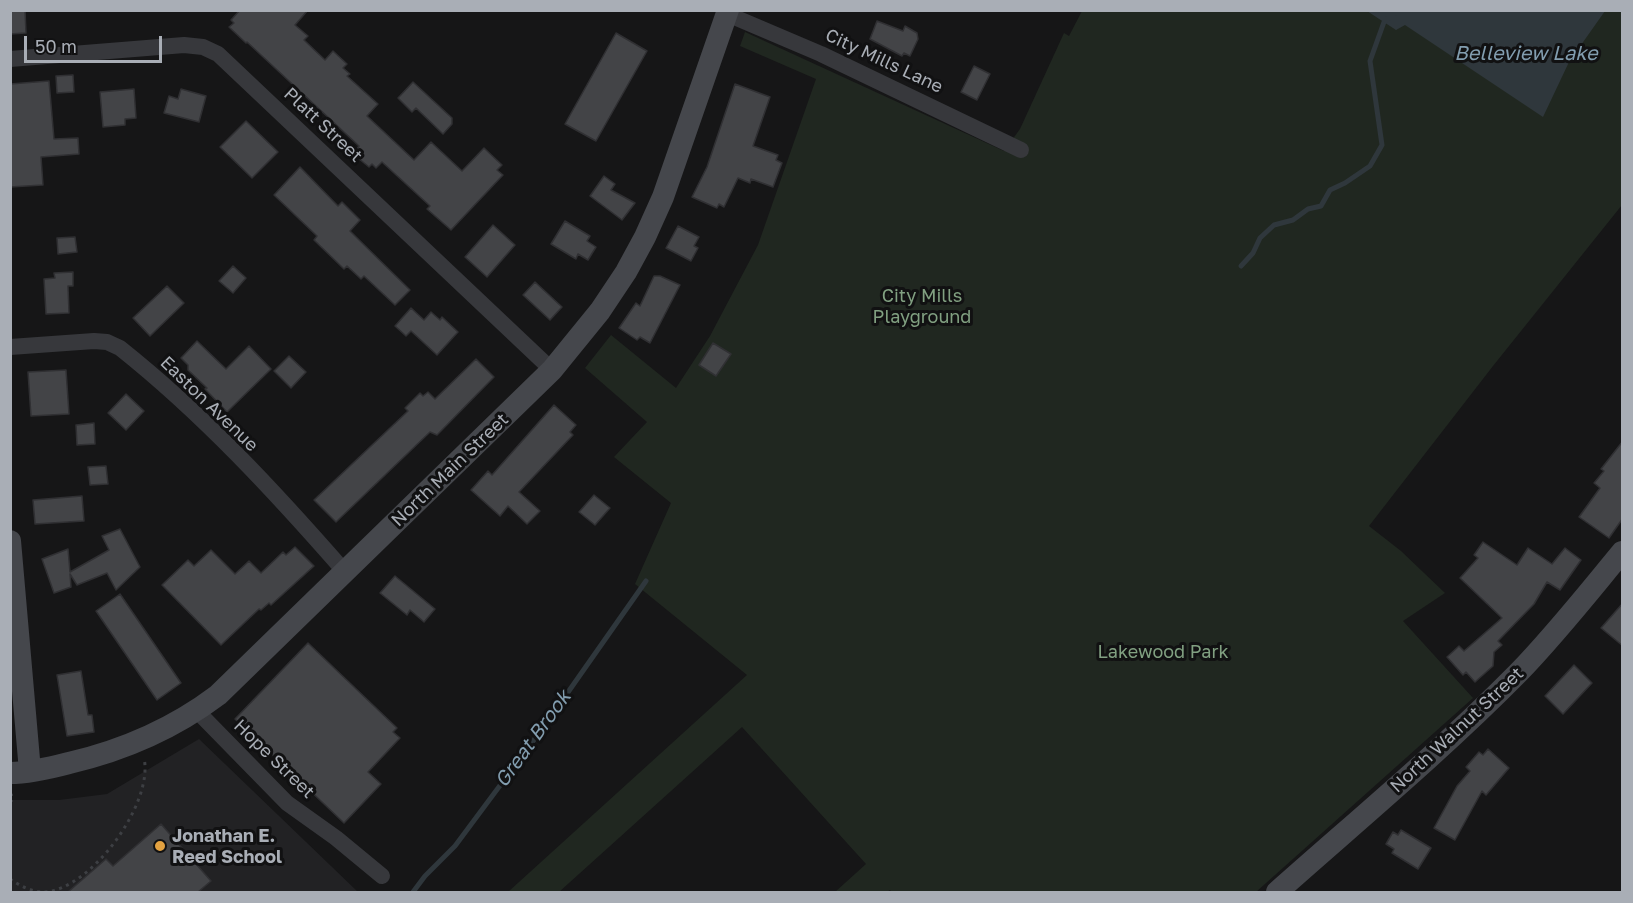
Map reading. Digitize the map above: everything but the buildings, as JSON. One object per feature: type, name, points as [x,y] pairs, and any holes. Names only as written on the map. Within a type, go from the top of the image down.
[{"type":"main road","name":"North Main Street","points":[[20,772],[103,755],[140,742],[197,711],[236,679],[552,370],[600,311],[621,280],[645,237],[665,189],[728,12]]},
{"type":"main road","points":[[10,541],[20,772]]},
{"type":"main road","name":"North Walnut Street","points":[[1277,892],[1429,759],[1490,701],[1541,649],[1623,552]]},
{"type":"street","name":"City Mills Lane","points":[[728,12],[1021,150]]},
{"type":"street","name":"Platt Street","points":[[10,59],[184,45],[213,51],[246,79],[552,370]]},
{"type":"street","name":"Easton Avenue","points":[[10,347],[94,341],[107,342],[120,348],[208,427],[308,530],[345,572]]},
{"type":"street","name":"Hope Street","points":[[197,711],[287,802],[382,876]]},
{"type":"path","points":[[10,879],[21,887],[43,892],[58,889],[75,880],[114,844],[135,810],[144,784],[146,768],[140,742]]},
{"type":"path","points":[[10,794],[13,799],[10,802]]},
{"type":"shaded area","name":"Jonathan E. Reed School","points":[[199,739],[358,892],[11,892],[11,800],[59,800],[107,794]]},
{"type":"green space","name":"Lakewood Park","points":[[1082,11],[1622,11],[1622,205],[1369,526],[1401,551],[1445,593],[1403,621],[1473,698],[1256,892],[892,892],[890,890],[887,892],[835,892],[866,864],[742,727],[559,892],[508,892],[747,675],[635,584],[671,503],[614,457],[647,422],[585,368],[611,335],[676,388],[710,336],[758,245],[816,79],[740,46],[745,32],[1004,151],[1020,129],[1064,33],[1069,36]]},
{"type":"water","name":"Belleview Lake","points":[[1367,11],[1605,11],[1569,62],[1543,117],[1405,25],[1396,30]]},
{"type":"waterway","points":[[1241,266],[1253,253],[1260,238],[1274,225],[1293,220],[1308,209],[1321,206],[1330,190],[1370,166],[1382,145],[1370,61],[1384,22],[1398,10]]},
{"type":"waterway","name":"Great Brook","points":[[413,892],[425,876],[455,846],[545,725],[646,581]]},
{"type":"place","name":"Jonathan E. Reed School","points":[[160,846]]},
{"type":"park label","name":"City Mills Playground","points":[[922,306]]}]
